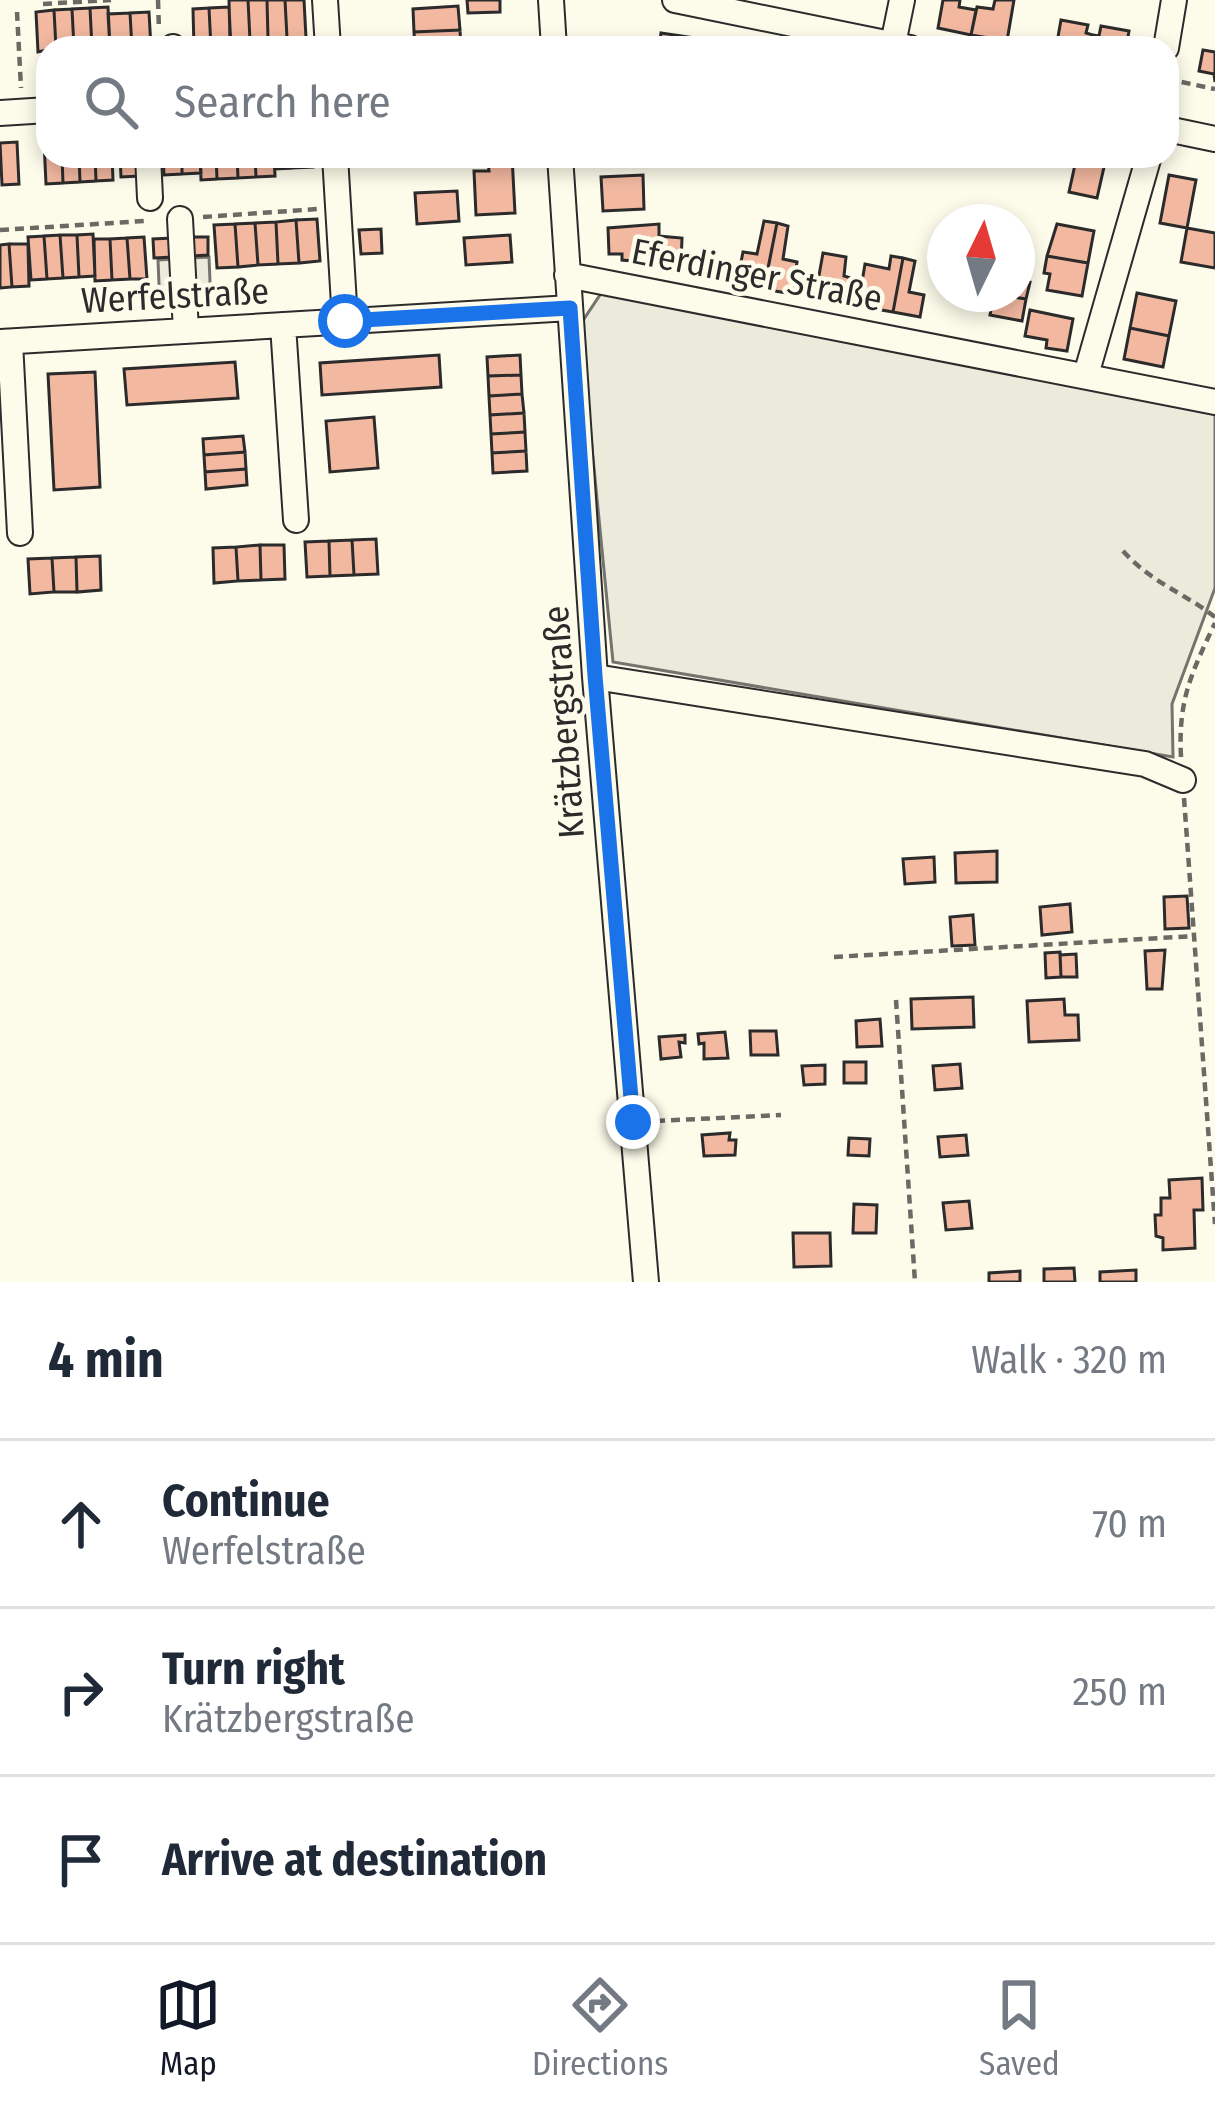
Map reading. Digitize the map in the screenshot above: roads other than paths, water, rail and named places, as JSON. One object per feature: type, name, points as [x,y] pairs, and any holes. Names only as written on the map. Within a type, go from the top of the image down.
[{"type":"street","points":[[325,0],[327,36]]},
{"type":"street","points":[[551,0],[553,36]]},
{"type":"street","points":[[674,0],[852,36]]},
{"type":"street","points":[[902,0],[902,36]]},
{"type":"street","points":[[1168,36],[1174,0]]},
{"type":"street","points":[[1179,132],[1215,139]]},
{"type":"street","points":[[149,168],[150,198]]},
{"type":"street","points":[[336,168],[345,321]]},
{"type":"street","name":"Krätzbergstraße","points":[[561,168],[595,676],[646,1282]]},
{"type":"street","points":[[1086,375],[1146,168]]},
{"type":"street","points":[[180,219],[186,331]]},
{"type":"street","name":"Eferdinger Straße","points":[[567,275],[1215,402]]},
{"type":"street","name":"Werfelstraße","points":[[5,342],[570,308]]},
{"type":"street","points":[[283,325],[296,520]]},
{"type":"street","points":[[5,342],[20,533]]},
{"type":"street","points":[[595,676],[1145,764],[1183,780]]}]
